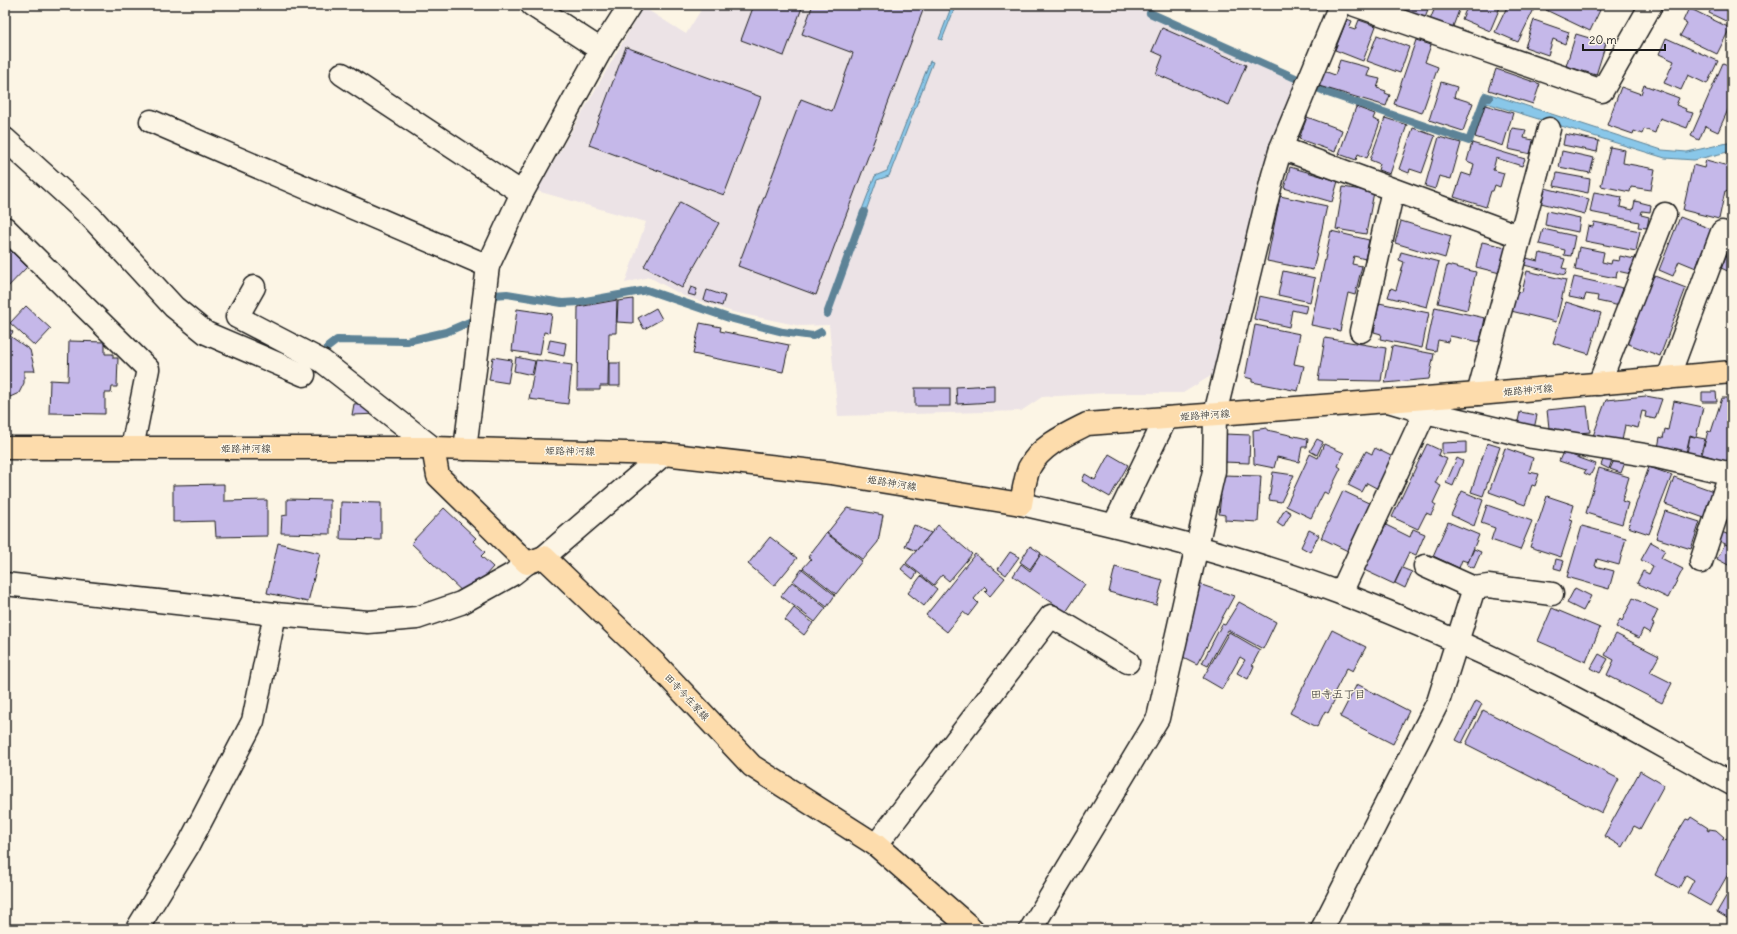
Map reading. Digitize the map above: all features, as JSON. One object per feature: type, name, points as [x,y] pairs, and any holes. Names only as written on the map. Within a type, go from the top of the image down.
[{"type":"main road","name":"姫路神河線","points":[[5,448],[433,448],[664,454],[831,473],[1021,504],[1030,468],[1044,450],[1068,433],[1087,424],[1478,394],[1732,372]]},
{"type":"main road","name":"田寺今在家線","points":[[433,448],[438,476],[659,667],[752,766],[876,845],[972,929]]},
{"type":"street","points":[[532,5],[601,50]]},
{"type":"street","points":[[465,449],[488,266],[522,193],[601,50],[630,5]]},
{"type":"street","points":[[1030,929],[1158,718],[1214,471],[1215,414],[1271,182],[1281,148],[1340,5]]},
{"type":"street","points":[[1356,5],[1602,91],[1651,5]]},
{"type":"street","points":[[342,74],[522,193]]},
{"type":"street","points":[[151,120],[488,266]]},
{"type":"street","points":[[1478,394],[1519,236],[1549,129]]},
{"type":"street","points":[[5,139],[91,217],[174,307],[206,333],[304,375]]},
{"type":"street","points":[[1281,148],[1519,236]]},
{"type":"street","points":[[1361,331],[1393,190]]},
{"type":"street","points":[[1599,384],[1665,214]]},
{"type":"street","points":[[5,228],[148,369],[132,448]]},
{"type":"street","points":[[1668,378],[1722,232]]},
{"type":"street","points":[[254,287],[237,317],[322,362],[433,448]]},
{"type":"street","points":[[1387,401],[1425,412],[1532,437],[1658,457],[1731,474],[1701,562]]},
{"type":"street","points":[[1340,593],[1425,412]]},
{"type":"street","points":[[1114,525],[1166,418]]},
{"type":"street","points":[[5,584],[275,614],[368,622],[417,618],[461,603],[536,560],[664,454]]},
{"type":"street","points":[[1021,504],[1114,525],[1197,547],[1340,593],[1458,642],[1550,686],[1732,784]]},
{"type":"street","points":[[1425,566],[1474,588],[1488,586],[1552,594]]},
{"type":"street","points":[[1322,929],[1438,702],[1474,588]]},
{"type":"street","points":[[137,929],[188,846],[253,721],[275,614]]},
{"type":"street","points":[[876,845],[1051,616],[1128,662]]},
{"type":"shaded area","points":[[704,5],[1151,5],[1146,14],[1297,83],[1261,169],[1214,374],[1183,393],[1105,393],[1042,397],[1021,411],[838,416],[829,325],[801,326],[733,312],[684,296],[649,277],[625,283],[646,222],[537,191],[643,7],[686,34]]},
{"type":"water","points":[[952,5],[956,5],[942,40],[939,39]]},
{"type":"water","points":[[930,61],[933,62],[889,176],[877,180],[862,222],[858,220],[875,176],[887,171]]},
{"type":"water","points":[[1484,92],[1662,150],[1687,152],[1732,142],[1732,151],[1694,160],[1665,158],[1480,101]]},
{"type":"building","points":[[754,5],[803,5],[784,56],[741,40]]},
{"type":"building","points":[[807,5],[925,5],[816,295],[738,266],[801,99],[832,111],[853,53],[802,34],[812,7]]},
{"type":"building","points":[[1400,5],[1430,5],[1425,18],[1398,8]]},
{"type":"building","points":[[1436,5],[1461,5],[1452,29],[1430,20]]},
{"type":"building","points":[[1468,5],[1501,5],[1490,31],[1462,19]]},
{"type":"building","points":[[1508,5],[1536,5],[1518,42],[1495,32]]},
{"type":"building","points":[[1548,5],[1590,5],[1600,10],[1590,31],[1546,10]]},
{"type":"building","points":[[1713,5],[1732,5],[1732,24],[1709,13]]},
{"type":"building","points":[[1689,8],[1730,28],[1717,54],[1680,36],[1687,23],[1683,21]]},
{"type":"building","points":[[1347,19],[1352,21],[1349,28],[1355,30],[1359,20],[1376,26],[1363,61],[1335,50]]},
{"type":"building","points":[[1534,20],[1569,32],[1565,44],[1553,39],[1548,55],[1525,47]]},
{"type":"building","points":[[1162,28],[1246,65],[1229,105],[1156,74],[1163,56],[1152,51]]},
{"type":"building","points":[[1576,34],[1606,43],[1596,75],[1566,66]]},
{"type":"building","points":[[1377,35],[1409,47],[1400,73],[1367,61]]},
{"type":"building","points":[[1666,38],[1718,61],[1707,84],[1688,75],[1681,90],[1664,83],[1674,61],[1659,54]]},
{"type":"building","points":[[1416,40],[1431,45],[1425,62],[1438,67],[1422,113],[1394,104]]},
{"type":"building","points":[[626,47],[761,97],[724,195],[589,145]]},
{"type":"building","points":[[1340,60],[1370,68],[1367,76],[1380,79],[1377,88],[1386,91],[1385,93],[1390,95],[1386,106],[1319,86],[1324,71],[1335,75]]},
{"type":"building","points":[[1723,63],[1732,67],[1732,101],[1718,132],[1705,126],[1699,140],[1691,136]]},
{"type":"building","points":[[1496,69],[1540,84],[1533,104],[1489,90]]},
{"type":"building","points":[[1441,82],[1457,87],[1454,97],[1473,103],[1463,131],[1429,120]]},
{"type":"building","points":[[1644,85],[1679,98],[1676,105],[1686,109],[1685,111],[1693,113],[1687,128],[1660,118],[1655,133],[1644,129],[1642,134],[1634,131],[1633,134],[1607,125],[1621,87],[1641,94]]},
{"type":"building","points":[[1485,105],[1513,113],[1503,146],[1475,137]]},
{"type":"building","points":[[1356,107],[1375,114],[1373,119],[1380,122],[1367,158],[1358,154],[1356,160],[1339,154]]},
{"type":"building","points":[[1307,117],[1342,130],[1335,152],[1299,139]]},
{"type":"building","points":[[1385,118],[1407,125],[1390,174],[1378,170],[1380,164],[1370,160]]},
{"type":"building","points":[[1413,128],[1435,136],[1422,173],[1410,169],[1409,173],[1399,169]]},
{"type":"building","points":[[1512,128],[1526,130],[1524,138],[1533,140],[1531,154],[1508,149]]},
{"type":"building","points":[[1565,134],[1599,141],[1597,152],[1563,145]]},
{"type":"building","points":[[1439,137],[1461,143],[1451,179],[1439,176],[1435,189],[1425,186]]},
{"type":"building","points":[[1472,143],[1525,159],[1522,166],[1496,158],[1493,170],[1504,173],[1500,187],[1495,185],[1493,191],[1491,191],[1486,207],[1454,197],[1462,173],[1471,176],[1474,164],[1467,161]]},
{"type":"building","points":[[1610,147],[1625,150],[1623,163],[1655,169],[1651,190],[1631,187],[1630,192],[1601,186]]},
{"type":"building","points":[[1562,151],[1594,158],[1590,173],[1559,167]]},
{"type":"building","points":[[1706,160],[1732,167],[1732,193],[1725,191],[1719,219],[1683,210],[1693,165],[1704,168]]},
{"type":"building","points":[[1290,167],[1338,181],[1332,202],[1284,188]]},
{"type":"building","points":[[1557,173],[1590,179],[1588,193],[1554,186]]},
{"type":"building","points":[[1343,187],[1374,192],[1366,234],[1336,229]]},
{"type":"building","points":[[1545,188],[1589,199],[1585,214],[1541,203]]},
{"type":"building","points":[[1594,192],[1622,197],[1620,207],[1633,210],[1635,201],[1651,205],[1650,212],[1642,211],[1641,215],[1649,217],[1647,228],[1638,227],[1639,222],[1590,212]]},
{"type":"building","points":[[1280,196],[1327,206],[1313,270],[1267,261]]},
{"type":"building","points":[[680,202],[719,223],[682,288],[644,266]]},
{"type":"building","points":[[1547,211],[1580,218],[1578,232],[1545,225]]},
{"type":"building","points":[[1680,217],[1711,229],[1696,268],[1679,261],[1673,276],[1659,270]]},
{"type":"building","points":[[1401,221],[1451,236],[1445,258],[1395,243]]},
{"type":"building","points":[[1594,222],[1640,231],[1636,251],[1585,241],[1588,226],[1593,227]]},
{"type":"building","points":[[1543,229],[1575,236],[1571,256],[1564,255],[1565,250],[1539,244]]},
{"type":"building","points":[[1331,231],[1369,240],[1365,259],[1354,256],[1352,264],[1362,266],[1355,295],[1348,293],[1340,331],[1311,325]]},
{"type":"building","points":[[1482,242],[1506,247],[1500,273],[1476,267]]},
{"type":"building","points":[[1732,243],[1732,273],[1721,268]]},
{"type":"building","points":[[5,245],[27,267],[5,290]]},
{"type":"building","points":[[1579,247],[1604,252],[1602,262],[1611,264],[1612,260],[1619,261],[1620,256],[1635,259],[1631,274],[1617,271],[1616,278],[1575,270]]},
{"type":"building","points":[[1401,252],[1439,262],[1427,307],[1388,297],[1391,288],[1396,290],[1404,262],[1399,260]]},
{"type":"building","points":[[1540,253],[1565,259],[1562,268],[1567,269],[1565,275],[1524,265],[1526,258],[1538,261]]},
{"type":"building","points":[[1447,265],[1476,272],[1467,310],[1438,303]]},
{"type":"building","points":[[1283,271],[1315,278],[1310,302],[1278,295]]},
{"type":"building","points":[[1527,271],[1566,280],[1556,322],[1511,311],[1516,291],[1522,292]]},
{"type":"building","points":[[1652,275],[1686,288],[1660,356],[1626,343]]},
{"type":"building","points":[[1574,277],[1623,288],[1620,306],[1597,301],[1598,296],[1586,294],[1584,300],[1569,297]]},
{"type":"building","points":[[691,287],[697,289],[695,296],[688,294]]},
{"type":"building","points":[[707,290],[725,296],[722,306],[704,300]]},
{"type":"building","points":[[1259,296],[1307,306],[1305,313],[1292,310],[1289,327],[1254,319]]},
{"type":"building","points":[[633,299],[633,323],[617,322],[618,301]]},
{"type":"building","points":[[617,300],[616,333],[609,333],[608,386],[600,386],[600,390],[577,390],[578,307]]},
{"type":"building","points":[[1566,302],[1601,313],[1589,354],[1553,343]]},
{"type":"building","points":[[1379,303],[1429,313],[1422,348],[1380,339],[1381,334],[1374,332]]},
{"type":"building","points":[[26,306],[51,329],[35,346],[10,323]]},
{"type":"building","points":[[1435,307],[1485,318],[1480,342],[1450,336],[1448,342],[1438,340],[1436,351],[1426,349]]},
{"type":"building","points":[[656,308],[662,319],[644,329],[638,318]]},
{"type":"building","points":[[517,309],[552,314],[549,333],[544,332],[540,355],[512,351]]},
{"type":"building","points":[[700,323],[721,327],[720,331],[789,345],[783,372],[693,354]]},
{"type":"building","points":[[1255,325],[1300,334],[1294,364],[1304,366],[1298,391],[1252,382],[1252,379],[1245,377]]},
{"type":"building","points":[[5,326],[13,332],[10,336],[30,350],[35,371],[24,371],[24,383],[19,393],[10,397],[5,396]]},
{"type":"building","points":[[1325,338],[1386,348],[1381,381],[1318,380]]},
{"type":"building","points":[[550,340],[566,343],[564,356],[547,352]]},
{"type":"building","points":[[69,341],[105,342],[105,354],[113,354],[113,358],[118,358],[117,387],[112,387],[111,393],[105,393],[105,414],[49,413],[50,380],[68,381]]},
{"type":"building","points":[[1392,346],[1434,354],[1429,379],[1385,383]]},
{"type":"building","points":[[493,357],[512,360],[508,383],[489,380]]},
{"type":"building","points":[[516,357],[535,361],[532,375],[514,371]]},
{"type":"building","points":[[536,360],[572,365],[568,404],[529,399]]},
{"type":"building","points":[[609,363],[620,363],[620,386],[609,386]]},
{"type":"building","points":[[994,385],[994,402],[957,404],[956,387]]},
{"type":"building","points":[[915,388],[950,388],[950,406],[915,406]]},
{"type":"building","points":[[1702,392],[1716,392],[1717,402],[1702,402]]},
{"type":"building","points":[[1646,396],[1662,399],[1655,419],[1645,417],[1646,412],[1642,411],[1638,428],[1625,425],[1622,441],[1593,436],[1606,400]]},
{"type":"building","points":[[1722,398],[1732,398],[1732,445],[1727,462],[1702,454],[1708,431],[1711,432]]},
{"type":"building","points":[[1674,401],[1703,407],[1696,437],[1690,435],[1686,453],[1658,448],[1660,437],[1663,438],[1665,429],[1668,430]]},
{"type":"building","points":[[365,403],[379,414],[352,415],[354,404]]},
{"type":"building","points":[[1587,406],[1590,432],[1555,435],[1554,428],[1549,428],[1547,410]]},
{"type":"building","points":[[1520,412],[1537,415],[1534,429],[1517,426]]},
{"type":"building","points":[[1267,428],[1267,430],[1308,439],[1307,447],[1302,447],[1299,462],[1277,457],[1274,468],[1254,464],[1253,430]]},
{"type":"building","points":[[1224,434],[1250,435],[1249,463],[1223,462]]},
{"type":"building","points":[[1690,436],[1705,439],[1700,457],[1687,454]]},
{"type":"building","points":[[1317,439],[1323,442],[1317,455],[1310,451]]},
{"type":"building","points":[[1466,442],[1466,453],[1442,454],[1442,443]]},
{"type":"building","points":[[1487,443],[1500,447],[1483,496],[1471,492]]},
{"type":"building","points":[[1324,444],[1344,453],[1338,466],[1341,468],[1328,494],[1324,492],[1311,518],[1286,506],[1310,454],[1318,458]]},
{"type":"building","points":[[1427,444],[1440,450],[1438,455],[1447,459],[1435,483],[1441,486],[1433,503],[1436,505],[1431,515],[1426,513],[1418,529],[1392,517]]},
{"type":"building","points":[[1375,448],[1397,459],[1380,490],[1367,483],[1362,492],[1348,485],[1366,451],[1372,454]]},
{"type":"building","points":[[1505,448],[1533,458],[1529,472],[1539,474],[1535,486],[1532,485],[1525,505],[1489,492]]},
{"type":"building","points":[[1563,452],[1596,464],[1590,476],[1584,473],[1586,470],[1559,461]]},
{"type":"building","points":[[1109,454],[1128,465],[1110,497],[1082,481],[1085,474],[1095,480]]},
{"type":"building","points":[[1605,455],[1613,457],[1609,469],[1601,465]]},
{"type":"building","points":[[1457,458],[1463,461],[1453,486],[1446,483]]},
{"type":"building","points":[[1615,458],[1626,460],[1621,473],[1610,469]]},
{"type":"building","points":[[1649,467],[1672,475],[1649,534],[1628,527]]},
{"type":"building","points":[[1599,468],[1629,477],[1622,501],[1628,503],[1622,524],[1586,513]]},
{"type":"building","points":[[1273,472],[1294,475],[1281,502],[1269,500]]},
{"type":"building","points":[[1223,475],[1261,476],[1258,522],[1225,520],[1225,515],[1219,514]]},
{"type":"building","points":[[1674,477],[1716,492],[1707,519],[1665,504]]},
{"type":"building","points":[[224,484],[224,501],[267,500],[267,536],[216,537],[215,521],[173,522],[173,485]]},
{"type":"building","points":[[1343,491],[1373,505],[1350,552],[1321,538]]},
{"type":"building","points":[[1462,491],[1483,500],[1474,526],[1451,515]]},
{"type":"building","points":[[1547,496],[1574,505],[1570,519],[1573,520],[1561,557],[1530,547]]},
{"type":"building","points":[[287,499],[330,500],[330,534],[281,533],[282,516],[287,515]]},
{"type":"building","points":[[341,502],[381,503],[381,540],[340,539]]},
{"type":"building","points":[[1732,504],[1732,519],[1727,517]]},
{"type":"building","points":[[1487,505],[1532,521],[1520,550],[1491,540],[1495,528],[1481,523]]},
{"type":"building","points":[[444,508],[476,538],[473,541],[485,552],[481,556],[493,567],[467,596],[411,543]]},
{"type":"building","points":[[847,508],[883,515],[878,542],[863,560],[827,533]]},
{"type":"building","points":[[1285,509],[1291,513],[1283,527],[1277,523]]},
{"type":"building","points":[[1665,511],[1700,522],[1691,549],[1656,538]]},
{"type":"building","points":[[1448,522],[1479,535],[1468,562],[1462,560],[1459,568],[1433,556]]},
{"type":"building","points":[[914,525],[931,533],[916,551],[905,546]]},
{"type":"building","points":[[938,525],[972,554],[949,581],[942,575],[934,585],[906,563]]},
{"type":"building","points":[[1386,525],[1410,537],[1413,529],[1425,534],[1416,555],[1409,552],[1394,584],[1364,570]]},
{"type":"building","points":[[1582,526],[1626,538],[1619,565],[1597,559],[1595,566],[1614,571],[1609,589],[1567,577]]},
{"type":"building","points":[[1309,530],[1319,535],[1310,552],[1301,547]]},
{"type":"building","points":[[1719,531],[1732,536],[1729,546],[1716,539]]},
{"type":"building","points":[[826,533],[862,561],[836,594],[803,568],[811,559],[808,557]]},
{"type":"building","points":[[770,537],[797,558],[774,586],[748,564]]},
{"type":"building","points":[[1651,542],[1665,550],[1661,558],[1683,569],[1668,598],[1637,583],[1643,571],[1649,574],[1653,566],[1641,560]]},
{"type":"building","points":[[278,543],[320,553],[308,602],[267,593]]},
{"type":"building","points":[[1732,543],[1732,567],[1717,559],[1725,544],[1730,546]]},
{"type":"building","points":[[1030,546],[1041,553],[1030,569],[1020,562]]},
{"type":"building","points":[[1474,549],[1481,552],[1474,568],[1467,565]]},
{"type":"building","points":[[1010,552],[1019,557],[1006,575],[998,569]]},
{"type":"building","points":[[975,554],[1005,578],[990,596],[985,592],[988,589],[985,586],[974,599],[978,603],[968,616],[963,612],[947,632],[926,615]]},
{"type":"building","points":[[1041,554],[1085,584],[1066,612],[1013,576],[1021,564],[1030,571]]},
{"type":"building","points":[[1556,559],[1564,561],[1561,570],[1554,568]]},
{"type":"building","points":[[905,564],[917,573],[913,579],[901,569]]},
{"type":"building","points":[[1115,567],[1163,580],[1156,605],[1109,592]]},
{"type":"building","points":[[1402,568],[1412,572],[1405,588],[1395,583]]},
{"type":"building","points":[[802,569],[835,595],[827,607],[793,581]]},
{"type":"building","points":[[921,576],[937,589],[924,606],[908,593]]},
{"type":"building","points":[[792,582],[826,608],[815,622],[781,596]]},
{"type":"building","points":[[1196,583],[1234,596],[1197,664],[1177,654]]},
{"type":"building","points":[[1575,588],[1591,596],[1583,611],[1567,603]]},
{"type":"building","points":[[1633,598],[1658,610],[1652,623],[1654,624],[1650,633],[1643,629],[1639,638],[1616,627],[1620,619],[1622,621]]},
{"type":"building","points":[[1239,602],[1276,622],[1263,649],[1228,630],[1208,666],[1202,663],[1222,624],[1225,625]]},
{"type":"building","points":[[794,608],[813,623],[804,635],[785,620]]},
{"type":"building","points":[[1552,608],[1600,628],[1586,662],[1538,641]]},
{"type":"building","points":[[1332,630],[1366,647],[1353,671],[1347,668],[1332,697],[1335,699],[1328,713],[1325,711],[1317,727],[1290,713]]},
{"type":"building","points":[[1229,632],[1260,650],[1252,665],[1254,666],[1248,679],[1237,673],[1245,660],[1240,657],[1222,689],[1203,678]]},
{"type":"building","points":[[1616,634],[1659,656],[1650,672],[1672,683],[1662,703],[1607,675],[1614,660],[1605,655]]},
{"type":"building","points":[[1599,654],[1608,659],[1600,673],[1591,668]]},
{"type":"building","points":[[1357,684],[1409,711],[1393,744],[1340,717]]},
{"type":"building","points":[[1476,701],[1482,704],[1462,743],[1456,740]]},
{"type":"building","points":[[1483,710],[1619,779],[1602,813],[1466,744]]},
{"type":"building","points":[[1640,771],[1664,785],[1640,829],[1634,826],[1622,847],[1604,836]]},
{"type":"building","points":[[1691,817],[1708,828],[1707,830],[1716,830],[1724,837],[1722,839],[1724,840],[1726,838],[1732,841],[1732,867],[1710,906],[1687,893],[1694,880],[1686,875],[1679,888],[1655,875],[1673,840],[1686,819],[1689,820]]},
{"type":"building","points":[[1732,886],[1732,921],[1717,912]]},
{"type":"waterway","points":[[1150,13],[1331,94],[1469,141],[1485,97],[1489,98]]},
{"type":"waterway","points":[[827,314],[864,212]]},
{"type":"waterway","points":[[492,302],[493,295],[507,294],[562,303],[580,302],[647,290],[729,318],[783,332],[813,336],[821,332]]},
{"type":"waterway","points":[[328,347],[337,340],[407,341],[446,332],[479,318]]},
{"type":"district","name":"田寺五丁目","points":[[1338,694]]}]
